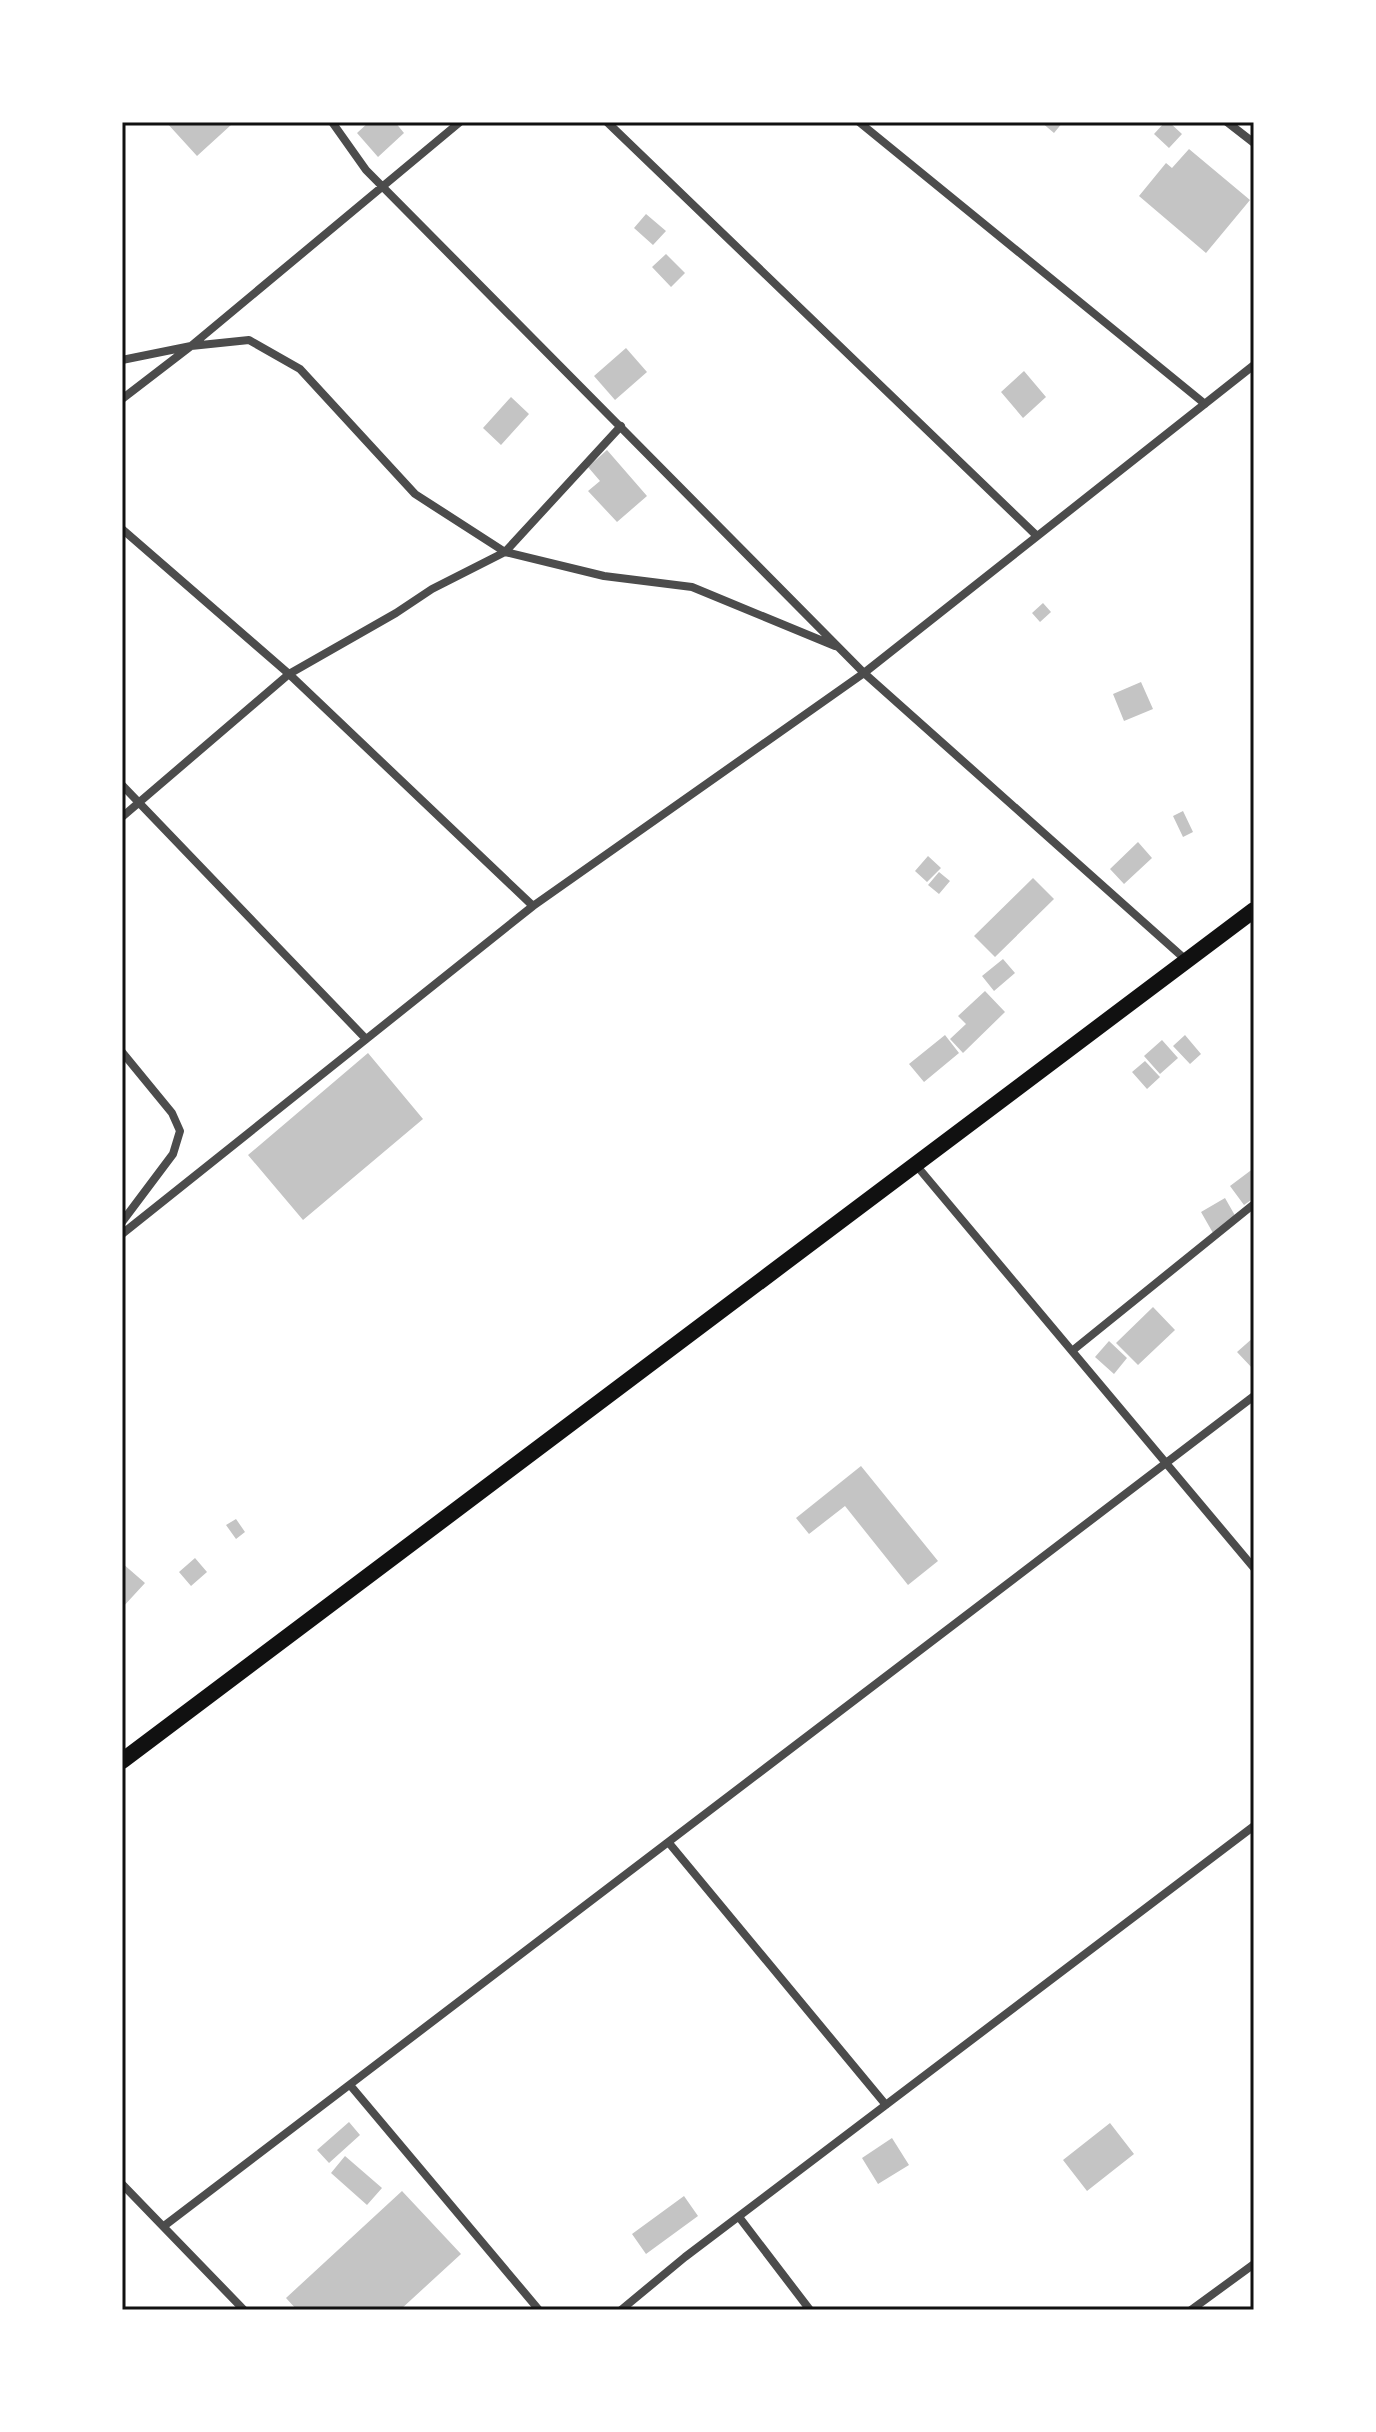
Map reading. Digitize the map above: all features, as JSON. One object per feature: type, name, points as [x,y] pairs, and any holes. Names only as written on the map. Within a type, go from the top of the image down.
[{"type":"highway","points":[[122,1761],[1254,910]]},
{"type":"street","points":[[332,122],[366,170],[864,673],[1187,961]]},
{"type":"street","points":[[122,399],[191,346],[460,122]]},
{"type":"street","points":[[607,122],[1037,536]]},
{"type":"street","points":[[859,122],[1205,404]]},
{"type":"street","points":[[1227,122],[1254,143]]},
{"type":"street","points":[[122,360],[191,346],[249,340],[300,369],[415,494],[505,552],[604,576],[692,587],[840,648]]},
{"type":"street","points":[[122,1234],[533,906],[864,673],[1254,365]]},
{"type":"street","points":[[122,817],[289,674],[432,589],[505,552],[621,426]]},
{"type":"street","points":[[122,529],[289,674],[533,906]]},
{"type":"street","points":[[122,785],[366,1039]]},
{"type":"street","points":[[122,1052],[172,1113],[180,1131],[173,1154],[122,1222]]},
{"type":"street","points":[[916,1164],[1254,1568]]},
{"type":"street","points":[[1072,1351],[1254,1204]]},
{"type":"street","points":[[164,2226],[1254,1396]]},
{"type":"street","points":[[621,2310],[1254,1826]]},
{"type":"street","points":[[669,1843],[886,2105]]},
{"type":"street","points":[[350,2085],[539,2310]]},
{"type":"street","points":[[122,2184],[244,2310]]},
{"type":"street","points":[[739,2217],[810,2310]]},
{"type":"street","points":[[1191,2310],[1254,2264]]},
{"type":"building","points":[[166,122],[228,122],[231,125],[197,156]]},
{"type":"building","points":[[369,122],[395,122],[404,133],[378,157],[357,133]]},
{"type":"building","points":[[1041,122],[1063,122],[1054,133]]},
{"type":"building","points":[[1165,122],[1182,134],[1169,148],[1154,134]]},
{"type":"building","points":[[1189,149],[1250,200],[1206,253],[1139,196],[1166,163],[1172,168]]},
{"type":"building","points":[[646,214],[666,231],[653,245],[634,228]]},
{"type":"building","points":[[666,254],[685,273],[671,287],[652,267]]},
{"type":"building","points":[[626,348],[647,372],[615,400],[594,376]]},
{"type":"building","points":[[1024,371],[1046,397],[1023,418],[1001,392]]},
{"type":"building","points":[[511,397],[529,414],[501,445],[483,428]]},
{"type":"building","points":[[607,450],[647,496],[617,522],[588,491],[600,481],[588,467]]},
{"type":"building","points":[[1043,603],[1051,612],[1040,622],[1032,613]]},
{"type":"building","points":[[1141,682],[1153,709],[1124,721],[1113,694]]},
{"type":"building","points":[[1183,811],[1193,832],[1183,837],[1173,816]]},
{"type":"building","points":[[1138,842],[1152,858],[1124,884],[1110,869]]},
{"type":"building","points":[[928,856],[941,868],[927,882],[915,871]]},
{"type":"building","points":[[939,872],[950,881],[939,894],[928,885]]},
{"type":"building","points":[[1033,878],[1054,899],[995,957],[974,936]]},
{"type":"building","points":[[1003,959],[1015,973],[994,991],[982,976]]},
{"type":"building","points":[[985,991],[1005,1012],[963,1053],[950,1039],[966,1024],[958,1016]]},
{"type":"building","points":[[945,1035],[959,1053],[924,1082],[909,1064]]},
{"type":"building","points":[[1185,1035],[1201,1054],[1190,1064],[1173,1046]]},
{"type":"building","points":[[1162,1040],[1178,1058],[1160,1074],[1144,1056]]},
{"type":"building","points":[[368,1053],[423,1119],[303,1220],[248,1155]]},
{"type":"building","points":[[1145,1061],[1160,1077],[1147,1089],[1132,1072]]},
{"type":"building","points":[[1254,1168],[1254,1198],[1244,1205],[1230,1186]]},
{"type":"building","points":[[1225,1198],[1237,1219],[1213,1233],[1201,1212]]},
{"type":"building","points":[[1153,1307],[1175,1330],[1138,1365],[1116,1343]]},
{"type":"building","points":[[1254,1337],[1254,1370],[1237,1352]]},
{"type":"building","points":[[1109,1341],[1127,1358],[1114,1374],[1095,1357]]},
{"type":"building","points":[[861,1466],[938,1561],[908,1585],[845,1506],[809,1534],[796,1518]]},
{"type":"building","points":[[236,1519],[245,1532],[236,1539],[226,1525]]},
{"type":"building","points":[[195,1558],[207,1572],[191,1586],[179,1572]]},
{"type":"building","points":[[122,1563],[145,1583],[122,1608]]},
{"type":"building","points":[[349,2122],[360,2135],[329,2163],[317,2150]]},
{"type":"building","points":[[1110,2123],[1134,2154],[1087,2191],[1063,2160]]},
{"type":"building","points":[[892,2138],[909,2165],[878,2184],[862,2158]]},
{"type":"building","points":[[345,2156],[382,2188],[367,2205],[331,2173]]},
{"type":"building","points":[[402,2191],[461,2254],[400,2310],[297,2310],[286,2298]]},
{"type":"building","points":[[684,2196],[698,2216],[646,2254],[632,2234]]}]
